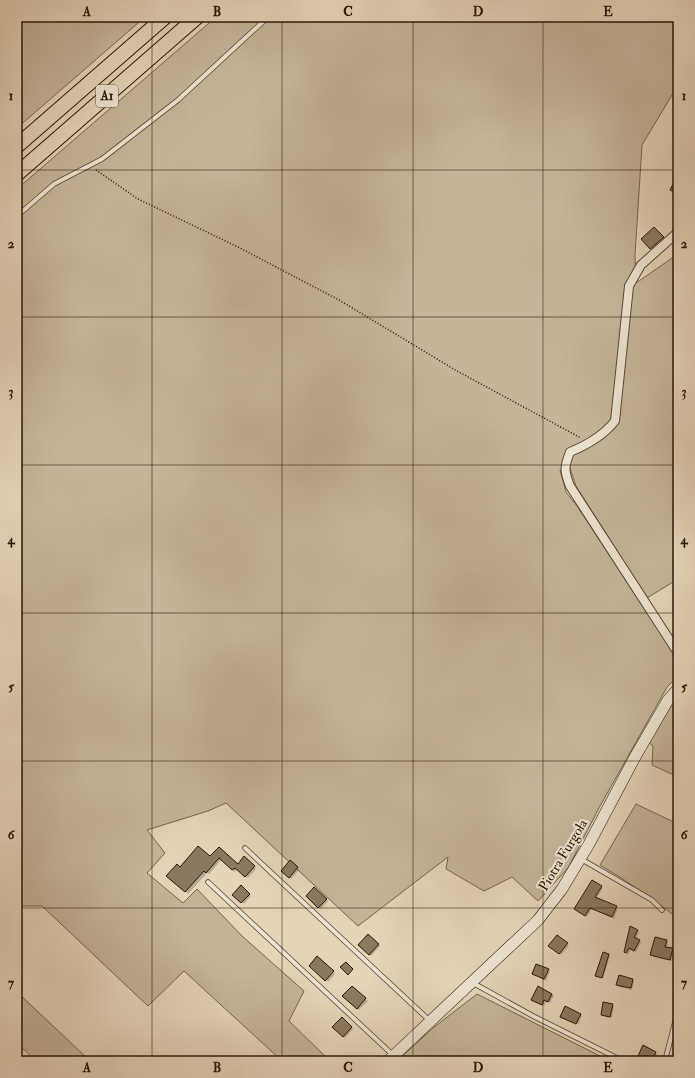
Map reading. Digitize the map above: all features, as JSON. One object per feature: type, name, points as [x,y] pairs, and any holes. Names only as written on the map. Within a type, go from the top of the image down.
[{"type":"highway","name":"A1","points":[[17,146],[165,17]]},
{"type":"highway","name":"A1","points":[[17,174],[197,17]]},
{"type":"street","points":[[678,232],[641,265],[629,286],[615,421],[606,432],[590,443],[570,452],[566,461],[565,473],[570,486],[678,653]]},
{"type":"street","name":"Piotra Furgoła","points":[[391,1058],[473,983],[538,920],[562,889],[668,700],[678,689]]},
{"type":"lane","points":[[17,216],[54,184],[102,159],[178,100],[268,17]]},
{"type":"lane","points":[[245,848],[430,1022]]},
{"type":"lane","points":[[580,858],[652,900],[662,910]]},
{"type":"lane","points":[[208,882],[391,1058]]},
{"type":"lane","points":[[473,983],[623,1061]]},
{"type":"lane","points":[[665,1061],[678,1010]]},
{"type":"path","points":[[90,165],[138,199],[238,247],[339,300],[457,371],[590,443]]},
{"type":"shaded area","points":[[17,17],[145,17],[17,128]]},
{"type":"shaded area","points":[[216,17],[678,17],[678,85],[642,145],[635,255],[636,283],[678,254],[678,579],[647,598],[576,486],[569,465],[560,470],[566,492],[577,506],[678,660],[678,676],[667,687],[600,806],[568,868],[538,901],[512,877],[484,891],[446,869],[448,857],[358,926],[226,803],[208,811],[147,830],[165,853],[147,873],[183,903],[197,889],[242,936],[304,991],[289,1021],[330,1061],[282,1061],[184,971],[148,1006],[42,906],[17,906],[17,189]]},
{"type":"shaded area","points":[[678,696],[678,777],[652,765],[653,746],[648,742],[670,704]]},
{"type":"shaded area","points":[[636,804],[678,824],[678,918],[623,879],[600,865]]},
{"type":"shaded area","points":[[17,992],[90,1061],[36,1061],[17,1043]]},
{"type":"shaded area","points":[[477,994],[610,1061],[397,1061],[433,1028]]},
{"type":"building","points":[[673,184],[678,186],[678,194],[670,190]]},
{"type":"building","points":[[654,227],[664,237],[650,249],[641,239]]},
{"type":"building","points":[[198,846],[210,856],[219,847],[238,864],[244,856],[255,866],[245,877],[235,868],[232,870],[219,858],[206,873],[204,871],[185,892],[166,876],[177,864],[180,867]]},
{"type":"building","points":[[290,860],[298,867],[289,878],[281,871]]},
{"type":"building","points":[[592,880],[602,886],[595,897],[617,906],[612,917],[590,908],[585,916],[574,909]]},
{"type":"building","points":[[241,885],[250,894],[241,903],[232,895]]},
{"type":"building","points":[[314,887],[327,899],[318,908],[306,896]]},
{"type":"building","points":[[630,926],[638,930],[634,937],[640,940],[634,951],[629,948],[626,953],[624,952]]},
{"type":"building","points":[[368,934],[379,944],[369,955],[358,945]]},
{"type":"building","points":[[557,935],[568,943],[559,954],[548,946]]},
{"type":"building","points":[[655,937],[667,940],[665,947],[673,948],[670,960],[650,955]]},
{"type":"building","points":[[603,952],[609,954],[602,978],[595,976]]},
{"type":"building","points":[[317,956],[334,971],[325,981],[309,966]]},
{"type":"building","points":[[346,962],[353,969],[348,975],[340,967]]},
{"type":"building","points":[[536,964],[549,969],[544,979],[532,974]]},
{"type":"building","points":[[619,975],[633,979],[631,988],[616,985]]},
{"type":"building","points":[[352,986],[366,998],[357,1009],[342,996]]},
{"type":"building","points":[[538,986],[552,994],[548,1002],[544,1000],[542,1005],[531,1000]]},
{"type":"building","points":[[603,1002],[613,1004],[610,1017],[601,1015]]},
{"type":"building","points":[[565,1006],[581,1014],[576,1024],[560,1017]]},
{"type":"building","points":[[342,1017],[352,1027],[343,1037],[332,1027]]},
{"type":"building","points":[[643,1045],[656,1052],[652,1061],[638,1056]]}]
